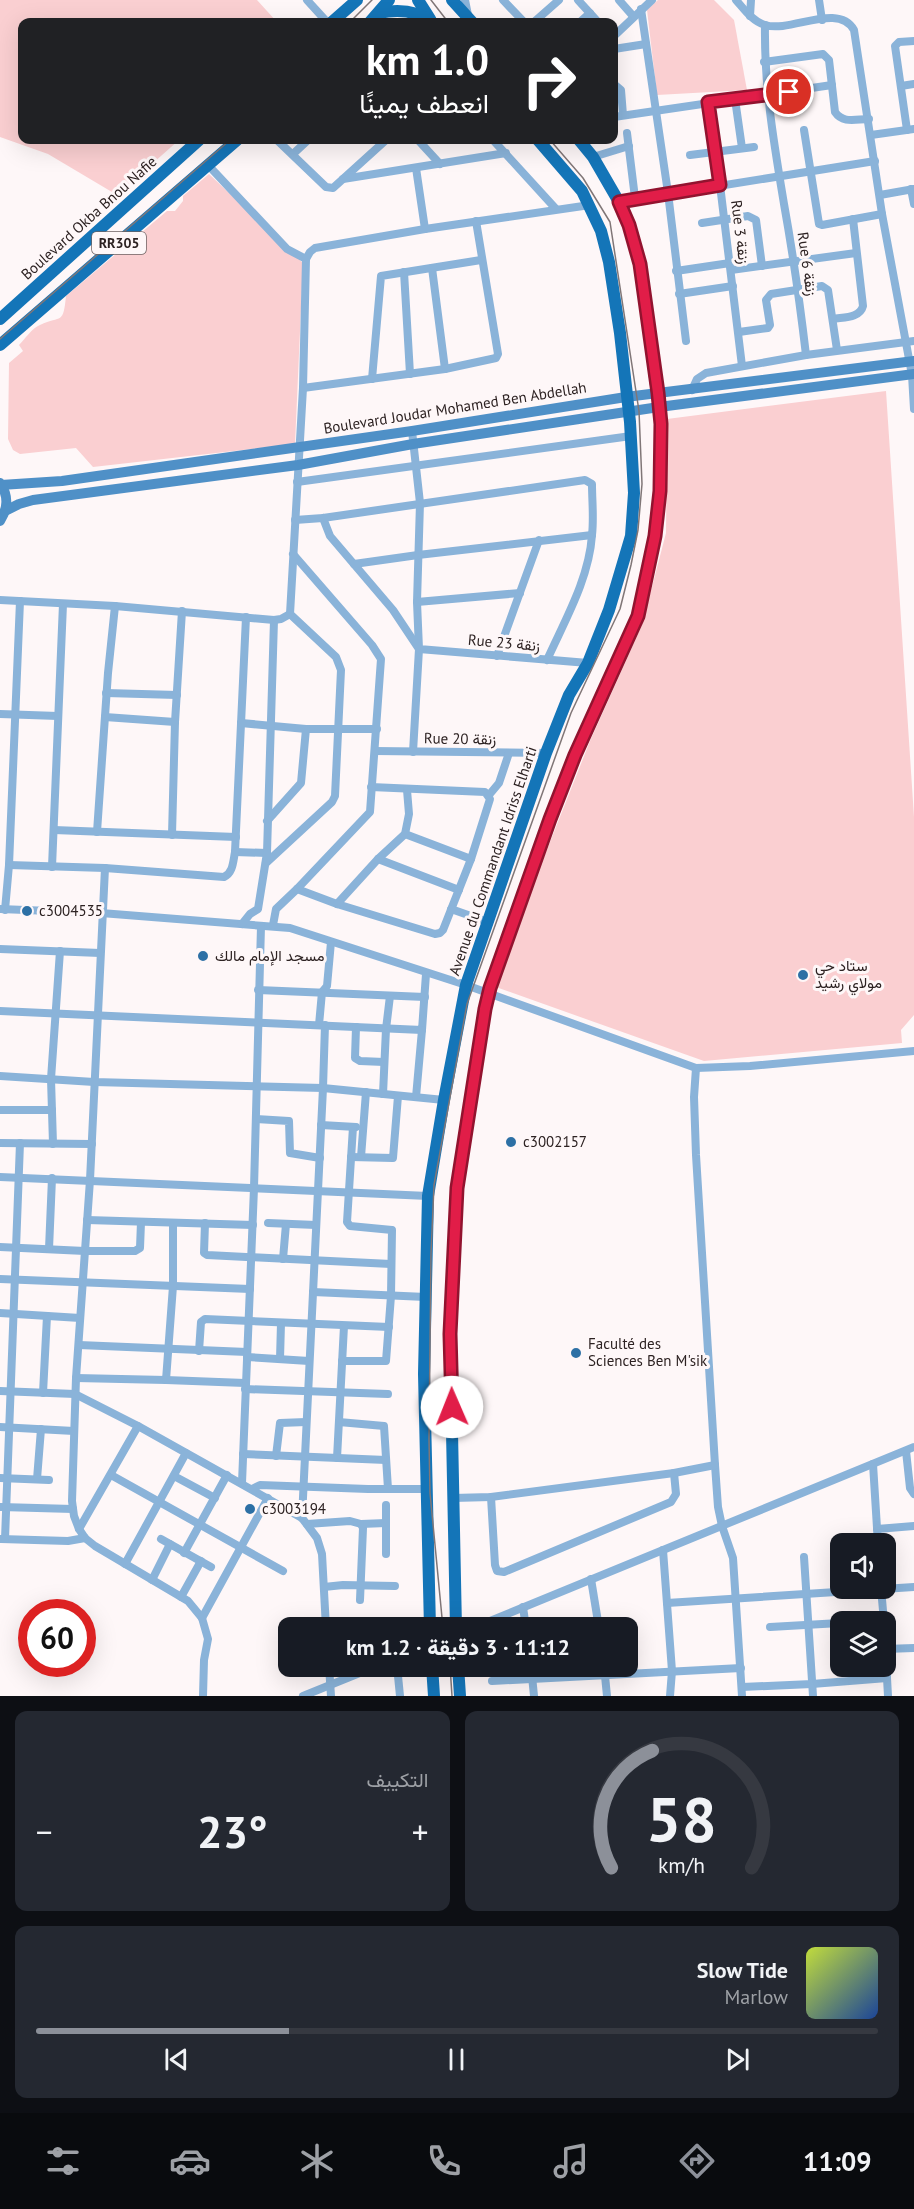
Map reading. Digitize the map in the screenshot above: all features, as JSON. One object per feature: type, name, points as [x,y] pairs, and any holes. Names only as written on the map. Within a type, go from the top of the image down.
[{"type":"main road","points":[[334,18],[357,0]]},
{"type":"main road","points":[[374,18],[389,0]]},
{"type":"main road","points":[[418,0],[429,18]]},
{"type":"main road","points":[[452,0],[468,18]]},
{"type":"main road","points":[[379,13],[409,11],[425,18]]},
{"type":"main road","name":"Boulevard Okba Bnou Nafie","points":[[0,320],[195,144]]},
{"type":"main road","name":"RR305","points":[[0,345],[232,144]]},
{"type":"main road","name":"Avenue du Commandant Idriss Elharti","points":[[430,1617],[424,1374],[428,1196],[444,1100],[466,985],[546,753],[570,695],[588,663],[609,610],[631,536],[634,493],[631,436],[620,333],[609,262],[601,231],[582,190],[542,144]]},
{"type":"main road","points":[[456,1617],[450,1334],[457,1188],[489,994],[570,766],[638,616],[655,536],[660,491],[661,424],[640,264],[629,225],[619,202],[593,157],[582,144]]},
{"type":"main road","name":"Boulevard Joudar Mohamed Ben Abdellah","points":[[1,484],[62,481],[411,431],[626,397],[912,362]]},
{"type":"main road","name":"Boulevard Joudar Mohamed Ben Abdellah","points":[[3,516],[19,504],[33,500],[298,465],[413,444],[659,407],[913,374]]},
{"type":"main road","points":[[1,484],[7,497],[3,516]]},
{"type":"main road","points":[[433,1677],[434,1696]]},
{"type":"main road","points":[[459,1677],[460,1696]]},
{"type":"street","points":[[307,0],[325,18]]},
{"type":"street","points":[[465,0],[470,18]]},
{"type":"street","points":[[539,18],[559,0]]},
{"type":"street","points":[[619,0],[633,16]]},
{"type":"street","points":[[618,32],[652,0]]},
{"type":"street","points":[[736,0],[750,16],[765,25],[780,26],[842,19],[854,30],[904,342],[912,362],[914,409]]},
{"type":"street","points":[[750,0],[750,16]]},
{"type":"street","points":[[819,0],[822,20]]},
{"type":"street","points":[[580,1],[594,18]]},
{"type":"street","points":[[508,2],[521,18]]},
{"type":"street","points":[[641,9],[654,110],[668,193],[686,341]]},
{"type":"street","points":[[584,18],[590,13]]},
{"type":"street","name":"Rue 6 زنقة","points":[[765,25],[764,62],[767,95],[794,261],[806,355]]},
{"type":"street","points":[[871,135],[911,129],[895,46],[899,42],[914,41]]},
{"type":"street","points":[[618,48],[646,44]]},
{"type":"street","points":[[764,62],[823,54],[829,60],[835,112],[839,118],[843,120],[869,119]]},
{"type":"street","points":[[901,86],[914,84]]},
{"type":"street","points":[[618,116],[832,85]]},
{"type":"street","points":[[618,87],[621,90],[623,115]]},
{"type":"street","points":[[735,99],[742,148]]},
{"type":"street","name":"Rue 3 زنقة","points":[[708,102],[742,366]]},
{"type":"street","points":[[804,130],[819,224],[882,214]]},
{"type":"street","points":[[627,134],[635,198]]},
{"type":"street","points":[[282,144],[326,187],[333,188],[382,144]]},
{"type":"street","points":[[293,154],[304,144]]},
{"type":"street","points":[[422,144],[440,164]]},
{"type":"street","points":[[497,144],[556,209]]},
{"type":"street","points":[[593,157],[629,146]]},
{"type":"street","points":[[690,155],[754,147]]},
{"type":"street","points":[[344,178],[506,153]]},
{"type":"street","points":[[619,202],[875,162]]},
{"type":"street","points":[[208,165],[287,249],[306,260]]},
{"type":"street","points":[[416,168],[425,229]]},
{"type":"street","points":[[880,195],[913,189],[914,204]]},
{"type":"street","points":[[266,863],[332,802],[336,788],[340,663],[290,614],[303,388],[306,260],[309,252],[315,248],[425,229],[590,205]]},
{"type":"street","points":[[702,223],[748,216],[756,220],[762,266]]},
{"type":"street","points":[[833,319],[858,314],[863,306],[853,219]]},
{"type":"street","points":[[303,388],[445,369],[492,360],[498,354],[476,221]]},
{"type":"street","points":[[676,271],[762,266],[856,253]]},
{"type":"street","points":[[372,379],[380,280],[384,275],[481,260]]},
{"type":"street","points":[[432,268],[445,369]]},
{"type":"street","points":[[404,272],[410,374]]},
{"type":"street","points":[[679,294],[733,286]]},
{"type":"street","points":[[739,332],[768,328],[770,325],[766,300],[771,294],[822,286],[828,290],[837,350]]},
{"type":"street","points":[[692,390],[697,379],[706,373],[837,350],[914,341]]},
{"type":"street","points":[[411,431],[420,503],[417,602],[419,649],[413,752]]},
{"type":"street","points":[[297,482],[631,436]]},
{"type":"street","points":[[295,520],[323,518],[588,480],[592,484],[592,535],[587,563],[575,600],[547,660]]},
{"type":"street","points":[[323,518],[330,536],[393,610],[419,649]]},
{"type":"street","points":[[354,564],[592,535]]},
{"type":"street","points":[[497,656],[539,540]]},
{"type":"street","points":[[273,925],[276,909],[364,820],[371,805],[381,659],[378,652],[293,554]]},
{"type":"street","points":[[417,602],[520,593]]},
{"type":"street","points":[[0,600],[115,606],[274,620],[290,614]]},
{"type":"street","points":[[20,602],[9,865],[3,909],[101,913],[290,928],[426,974],[466,985],[696,1068],[750,1066],[914,1051]]},
{"type":"street","points":[[51,867],[63,604]]},
{"type":"street","points":[[97,832],[106,693],[115,606]]},
{"type":"street","points":[[172,835],[175,722],[182,611]]},
{"type":"street","points":[[9,865],[105,868],[224,877],[230,873],[236,837],[246,617]]},
{"type":"street","points":[[258,909],[267,853],[274,620]]},
{"type":"street","name":"Rue 23 زنقة","points":[[419,649],[588,663]]},
{"type":"street","points":[[106,693],[177,695]]},
{"type":"street","points":[[0,714],[58,716]]},
{"type":"street","points":[[105,717],[175,722]]},
{"type":"street","points":[[241,723],[306,729],[377,729]]},
{"type":"street","points":[[267,821],[301,783],[306,729]]},
{"type":"street","name":"Rue 20 زنقة","points":[[375,751],[546,753]]},
{"type":"street","points":[[297,889],[337,904],[435,934],[440,933],[471,859],[490,799],[489,795],[499,783],[509,753]]},
{"type":"street","points":[[371,787],[485,792],[489,795]]},
{"type":"street","points":[[337,904],[405,834],[409,814],[407,790]]},
{"type":"street","points":[[54,830],[236,837]]},
{"type":"street","points":[[405,834],[471,859]]},
{"type":"street","points":[[235,852],[267,853]]},
{"type":"street","points":[[378,860],[459,890]]},
{"type":"street","points":[[105,868],[101,913],[90,1180],[75,1394],[73,1509],[78,1529],[94,1546],[195,1607],[202,1618],[208,1639],[204,1660],[203,1696]]},
{"type":"street","points":[[243,924],[250,914],[258,909],[276,909]]},
{"type":"street","points":[[451,909],[488,922]]},
{"type":"street","points":[[242,1483],[253,1226],[261,926]]},
{"type":"street","points":[[304,1521],[303,1487],[323,1088],[322,992],[327,986],[331,942]]},
{"type":"street","points":[[0,949],[100,953]]},
{"type":"street","points":[[53,1144],[51,1079],[60,951]]},
{"type":"street","points":[[416,1097],[426,974]]},
{"type":"street","points":[[258,990],[425,997]]},
{"type":"street","points":[[383,1094],[390,996]]},
{"type":"street","points":[[0,1011],[422,1030]]},
{"type":"street","points":[[356,1027],[355,1058],[360,1061],[384,1062]]},
{"type":"street","points":[[696,1068],[694,1097],[696,1155],[718,1507],[733,1558],[742,1696]]},
{"type":"street","points":[[0,1076],[94,1082],[323,1088],[444,1100]]},
{"type":"street","points":[[361,1157],[366,1092]]},
{"type":"street","points":[[351,1157],[390,1159],[394,1156],[398,1096]]},
{"type":"street","points":[[0,1110],[52,1110]]},
{"type":"street","points":[[256,1119],[289,1121],[290,1154],[320,1158]]},
{"type":"street","points":[[321,1125],[364,1127]]},
{"type":"street","points":[[342,1361],[386,1361],[391,1296],[392,1230],[348,1225],[353,1126]]},
{"type":"street","points":[[0,1143],[92,1144]]},
{"type":"street","points":[[20,1143],[12,1391],[3,1478],[2,1539],[68,1542],[85,1538]]},
{"type":"street","points":[[0,1177],[428,1196]]},
{"type":"street","points":[[49,1249],[52,1179]]},
{"type":"street","points":[[87,1220],[253,1226]]},
{"type":"street","points":[[0,1247],[85,1251],[138,1250],[141,1222]]},
{"type":"street","points":[[166,1380],[173,1286],[173,1223]]},
{"type":"street","points":[[205,1223],[205,1254],[392,1264]]},
{"type":"street","points":[[267,1223],[316,1225]]},
{"type":"street","points":[[283,1259],[286,1224]]},
{"type":"street","points":[[0,1279],[250,1289]]},
{"type":"street","points":[[313,1292],[426,1297]]},
{"type":"street","points":[[0,1313],[80,1318]]},
{"type":"street","points":[[43,1393],[47,1316]]},
{"type":"street","points":[[199,1351],[202,1320],[389,1328]]},
{"type":"street","points":[[280,1359],[281,1323]]},
{"type":"street","points":[[337,1458],[344,1326]]},
{"type":"street","points":[[79,1345],[199,1351],[309,1360]]},
{"type":"street","points":[[76,1378],[166,1380],[308,1392],[388,1394]]},
{"type":"street","points":[[0,1391],[75,1394],[242,1483],[304,1521],[317,1538],[322,1554],[325,1617]]},
{"type":"street","points":[[276,1455],[280,1423],[306,1422]]},
{"type":"street","points":[[339,1422],[384,1425],[388,1489]]},
{"type":"street","points":[[78,1529],[138,1426]]},
{"type":"street","points":[[0,1428],[74,1431]]},
{"type":"street","points":[[37,1479],[40,1429]]},
{"type":"street","points":[[499,1617],[914,1448]]},
{"type":"street","points":[[906,1451],[910,1488],[914,1494]]},
{"type":"street","points":[[125,1564],[186,1454]]},
{"type":"street","points":[[243,1454],[386,1460]]},
{"type":"street","points":[[873,1464],[877,1533]]},
{"type":"street","points":[[453,1498],[491,1497],[674,1473],[715,1465]]},
{"type":"street","points":[[491,1497],[495,1565],[497,1571],[504,1572],[671,1502],[676,1494],[674,1473]]},
{"type":"street","points":[[111,1475],[283,1571]]},
{"type":"street","points":[[184,1553],[227,1475]]},
{"type":"street","points":[[174,1476],[215,1498]]},
{"type":"street","points":[[3,1478],[49,1480]]},
{"type":"street","points":[[252,1489],[261,1485],[426,1489]]},
{"type":"street","points":[[202,1618],[268,1498]]},
{"type":"street","points":[[386,1554],[387,1505]]},
{"type":"street","points":[[2,1507],[73,1509]]},
{"type":"street","points":[[304,1521],[386,1523]]},
{"type":"street","points":[[360,1600],[363,1528],[361,1524]]},
{"type":"street","points":[[877,1528],[914,1526]]},
{"type":"street","points":[[161,1539],[211,1567]]},
{"type":"street","points":[[152,1580],[170,1544]]},
{"type":"street","points":[[663,1550],[672,1671],[670,1696]]},
{"type":"street","points":[[804,1557],[813,1696]]},
{"type":"street","points":[[181,1597],[201,1561]]},
{"type":"street","points":[[591,1579],[597,1617]]},
{"type":"street","points":[[324,1587],[395,1586]]},
{"type":"street","points":[[896,1588],[914,1587]]},
{"type":"street","points":[[667,1603],[830,1593]]},
{"type":"street","points":[[523,1607],[524,1617]]},
{"type":"street","points":[[770,1627],[830,1623]]},
{"type":"street","points":[[896,1649],[914,1648]]},
{"type":"street","points":[[638,1671],[741,1668]]},
{"type":"street","points":[[330,1677],[331,1696]]},
{"type":"street","points":[[303,1696],[351,1677]]},
{"type":"street","points":[[398,1677],[400,1696]]},
{"type":"street","points":[[492,1681],[543,1677]]},
{"type":"street","points":[[605,1677],[607,1696]]},
{"type":"street","points":[[533,1678],[534,1696]]},
{"type":"street","points":[[742,1687],[887,1678],[888,1696]]},
{"type":"shaded area","points":[[0,0],[257,0],[273,18],[18,18],[18,143],[0,137]]},
{"type":"shaded area","points":[[658,0],[714,0],[734,20],[747,90],[657,95],[647,10]]},
{"type":"shaded area","points":[[20,144],[174,144],[117,195],[48,154]]},
{"type":"shaded area","points":[[209,174],[303,263],[295,444],[93,467],[76,448],[20,454],[13,450],[8,439],[9,363],[23,351],[19,345],[37,326],[60,318],[64,311],[66,296],[167,211],[175,211],[183,201],[183,196]]},
{"type":"shaded area","points":[[886,391],[914,817],[914,1015],[901,1030],[902,1043],[704,1061],[493,986],[590,741],[642,625],[666,533],[667,419]]},
{"type":"tram line","points":[[354,18],[372,0]]},
{"type":"tram line","points":[[431,0],[445,18]]},
{"type":"tram line","points":[[0,339],[225,144]]},
{"type":"tram line","points":[[442,1617],[430,1493],[429,1439],[434,1185],[467,1004],[571,713],[620,609],[638,530],[642,484],[639,411],[610,222],[583,178],[553,144]]},
{"type":"tram line","points":[[451,1677],[452,1696]]},
{"type":"place","name":"c3004535","points":[[27,911]]},
{"type":"place","name":"مسجد الإمام مالك","points":[[203,956]]},
{"type":"place","name":"ستاد حي مولاي رشيد","points":[[803,975]]},
{"type":"place","name":"c3002157","points":[[511,1142]]},
{"type":"place","name":"Faculté des Sciences Ben M'sik","points":[[576,1353]]},
{"type":"place","name":"c3003194","points":[[250,1509]]},
{"type":"route","points":[[452,1407],[450,1334],[457,1188],[485,1009],[490,988],[558,798],[610,675],[638,616],[655,536],[660,491],[661,424],[658,393],[640,264],[629,225],[619,202],[720,185],[708,102],[789,92]]}]
